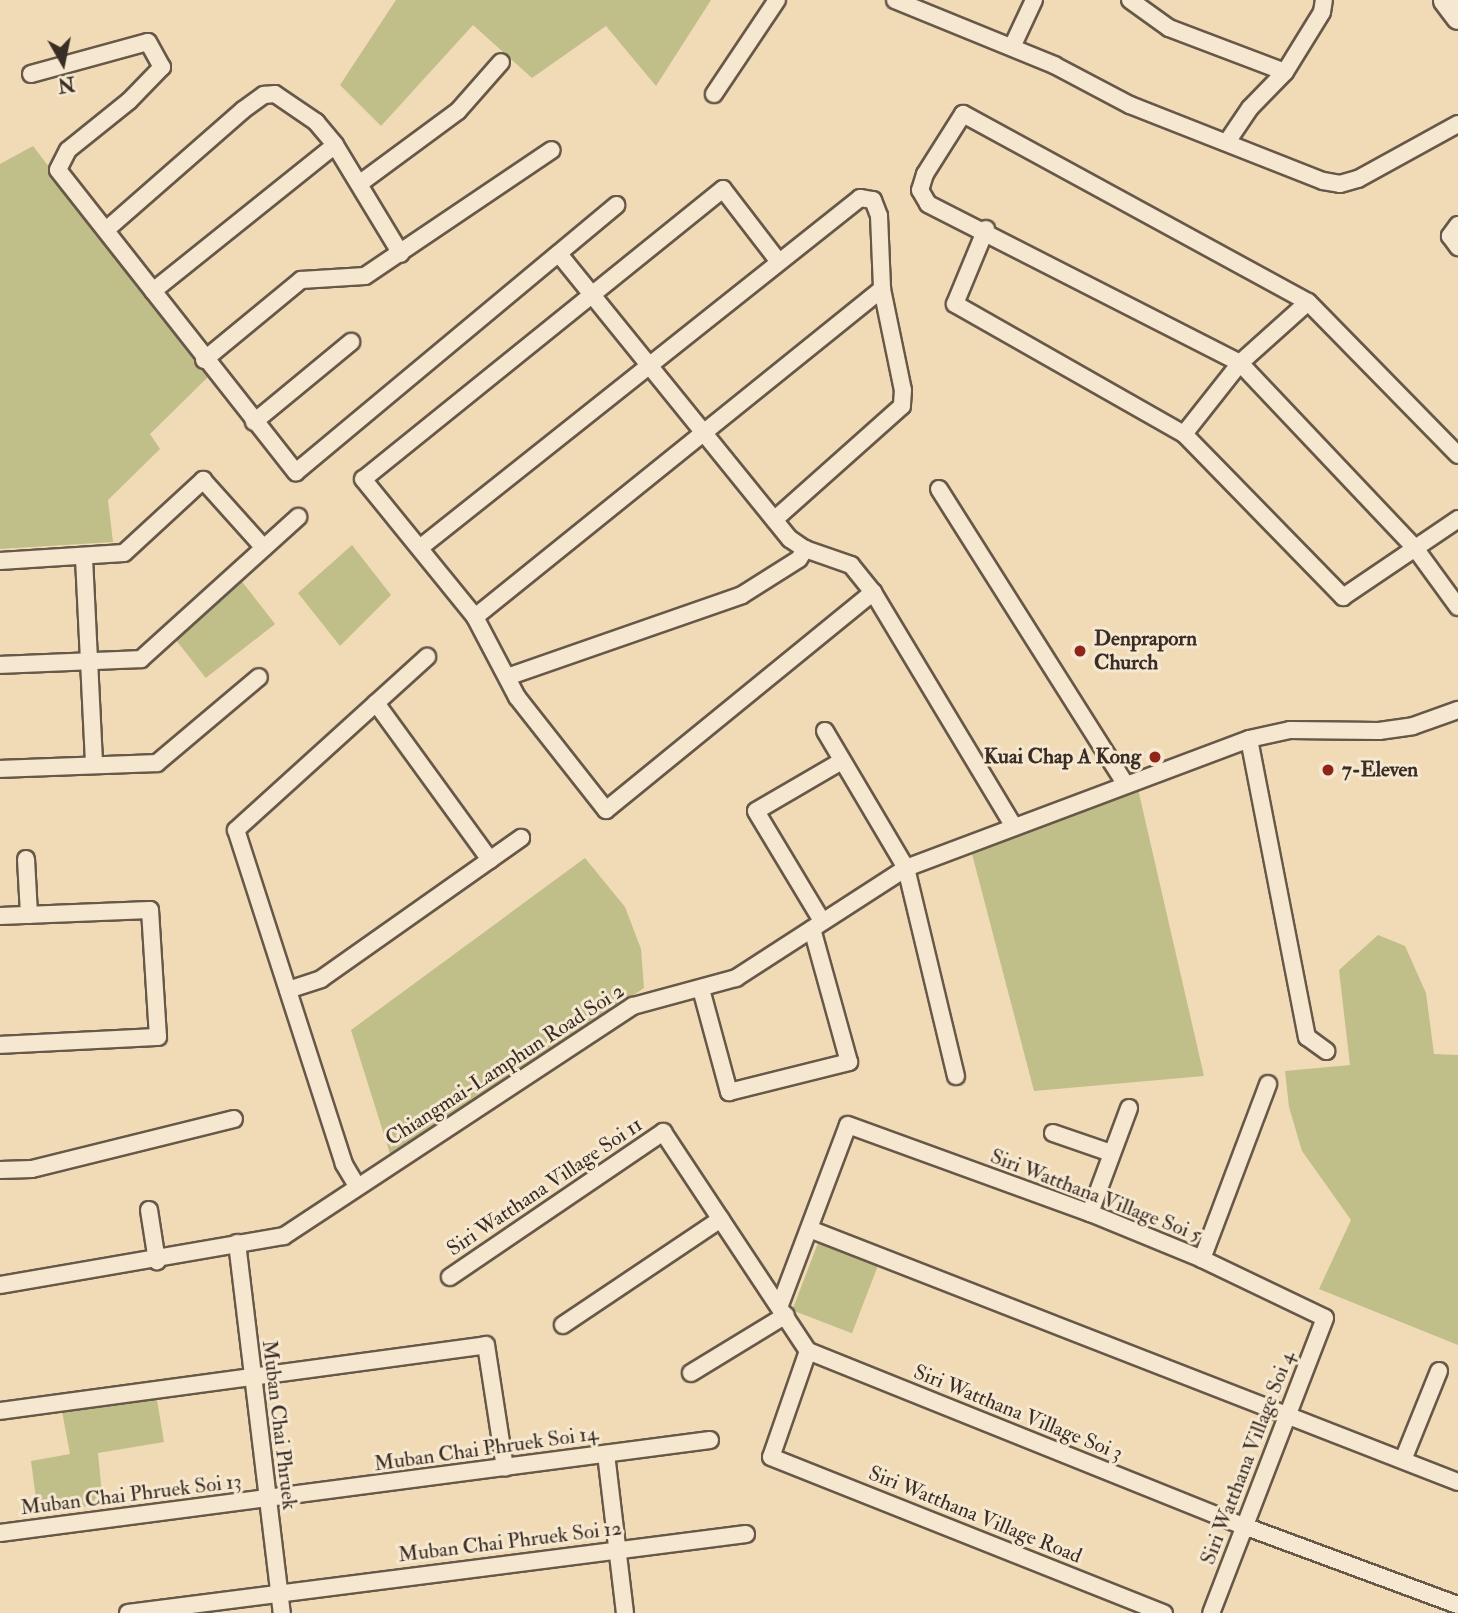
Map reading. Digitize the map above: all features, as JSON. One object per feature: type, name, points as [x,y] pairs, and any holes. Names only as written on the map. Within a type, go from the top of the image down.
[{"type":"main road","points":[[1445,0],[1458,17]]},
{"type":"street","points":[[714,94],[777,0]]},
{"type":"street","points":[[895,0],[1012,47],[1130,105],[1340,184],[1358,179],[1458,124]]},
{"type":"street","points":[[931,15],[939,0]]},
{"type":"street","points":[[1012,47],[1034,0]]},
{"type":"street","points":[[1130,0],[1169,28],[1284,72]]},
{"type":"street","points":[[1227,142],[1250,108],[1284,72],[1322,12],[1324,0]]},
{"type":"street","points":[[31,74],[148,42],[162,67],[129,101],[68,150],[58,170],[204,360],[296,472],[616,205]]},
{"type":"street","points":[[359,184],[458,111],[501,62]]},
{"type":"street","points":[[106,230],[264,95],[285,100],[316,122],[335,145],[401,254]]},
{"type":"street","points":[[1458,455],[1308,302],[963,114],[920,190],[928,204],[986,229],[1240,363],[1415,548],[1458,607]]},
{"type":"street","points":[[153,291],[335,145]]},
{"type":"street","points":[[204,360],[301,280],[365,276],[552,150]]},
{"type":"street","points":[[779,261],[723,189],[363,479],[421,547],[475,617],[507,677],[606,810],[873,592]]},
{"type":"street","points":[[421,547],[649,363],[860,198],[873,200],[879,216],[882,289],[903,390],[902,405],[774,520]]},
{"type":"street","points":[[1454,228],[1458,247]]},
{"type":"street","points":[[986,229],[955,304],[1184,434],[1343,597],[1458,519]]},
{"type":"street","points":[[559,254],[706,432],[774,520],[804,550],[851,565],[873,592],[1014,827]]},
{"type":"street","points":[[475,617],[882,289]]},
{"type":"street","points":[[1184,434],[1240,363],[1308,302]]},
{"type":"street","points":[[254,422],[351,342]]},
{"type":"street","points":[[0,561],[84,558],[124,553],[204,480],[264,548]]},
{"type":"street","points":[[939,489],[1125,783]]},
{"type":"street","points":[[0,665],[141,659],[298,517]]},
{"type":"street","points":[[507,677],[742,595],[799,559],[804,550]]},
{"type":"street","points":[[84,558],[94,765]]},
{"type":"street","points":[[357,1186],[344,1164],[236,830],[427,657]]},
{"type":"street","points":[[0,769],[157,763],[259,677]]},
{"type":"street","points":[[376,703],[490,860]]},
{"type":"street","name":"Chiangmai-Lamphun Road Soi 2","points":[[0,1285],[157,1261],[237,1243],[284,1236],[633,1006],[736,978],[906,868],[1125,783],[1249,739],[1290,730],[1413,726],[1458,710]]},
{"type":"street","points":[[825,731],[906,868],[956,1076]]},
{"type":"street","points":[[1249,739],[1307,1037],[1326,1051]]},
{"type":"street","points":[[701,989],[729,1092],[849,1062],[817,925],[757,811],[842,761]]},
{"type":"street","points":[[288,989],[321,979],[521,838]]},
{"type":"street","points":[[26,859],[29,915]]},
{"type":"street","points":[[0,916],[150,910],[158,1037],[0,1045]]},
{"type":"street","points":[[1202,1259],[1268,1084]]},
{"type":"street","points":[[1090,1213],[1129,1108]]},
{"type":"street","points":[[0,1170],[32,1169],[234,1119]]},
{"type":"street","name":"Siri Watthana Village Soi 5","points":[[812,1230],[848,1125],[1090,1213],[1202,1259],[1325,1318]]},
{"type":"street","name":"Siri Watthana Village Soi 11","points":[[450,1277],[663,1132],[721,1219]]},
{"type":"street","points":[[1053,1133],[1111,1153]]},
{"type":"street","points":[[149,1210],[157,1261]]},
{"type":"street","points":[[563,1325],[721,1219],[808,1351]]},
{"type":"street","points":[[691,1373],[783,1310],[812,1230],[1458,1482]]},
{"type":"street","name":"Muban Chai Phruek","points":[[237,1243],[250,1377],[282,1613]]},
{"type":"street","name":"Siri Watthana Village Soi 4","points":[[1211,1613],[1285,1414],[1325,1318]]},
{"type":"street","points":[[0,1411],[486,1345],[505,1468]]},
{"type":"street","name":"Siri Watthana Village Road","points":[[808,1351],[771,1457],[1164,1613]]},
{"type":"street","name":"Siri Watthana Village Soi 3","points":[[808,1351],[1244,1526],[1458,1605]]},
{"type":"street","points":[[1403,1460],[1439,1371]]},
{"type":"street","name":"Muban Chai Phruek Soi 14","points":[[267,1499],[710,1440]]},
{"type":"street","points":[[606,1454],[625,1613]]},
{"type":"street","name":"Muban Chai Phruek Soi 13","points":[[0,1533],[267,1499]]},
{"type":"street","name":"Muban Chai Phruek Soi 12","points":[[128,1613],[746,1534]]},
{"type":"shaded area","points":[[396,0],[711,0],[656,86],[606,26],[532,78],[473,25],[381,126],[340,85]]},
{"type":"shaded area","points":[[33,146],[209,376],[150,434],[160,449],[108,500],[113,542],[0,549],[0,164]]},
{"type":"shaded area","points":[[352,545],[391,595],[340,646],[298,593]]},
{"type":"shaded area","points":[[240,579],[275,624],[206,678],[171,633]]},
{"type":"shaded area","points":[[1138,789],[1204,1076],[1034,1091],[971,850]]},
{"type":"shaded area","points":[[585,858],[625,907],[641,949],[644,988],[391,1157],[351,1030]]},
{"type":"shaded area","points":[[1378,935],[1405,946],[1426,993],[1434,1054],[1458,1055],[1458,1345],[1319,1289],[1351,1220],[1302,1151],[1289,1107],[1285,1071],[1350,1065],[1339,970]]},
{"type":"shaded area","points":[[818,1243],[878,1266],[852,1333],[792,1310]]},
{"type":"shaded area","points":[[156,1394],[164,1442],[98,1453],[103,1504],[38,1514],[31,1461],[70,1454],[61,1406]]},
{"type":"place","name":"Denpraporn Church","points":[[1080,651]]},
{"type":"place","name":"Kuai Chap A Kong","points":[[1155,757]]},
{"type":"place","name":"7-Eleven","points":[[1328,770]]}]
